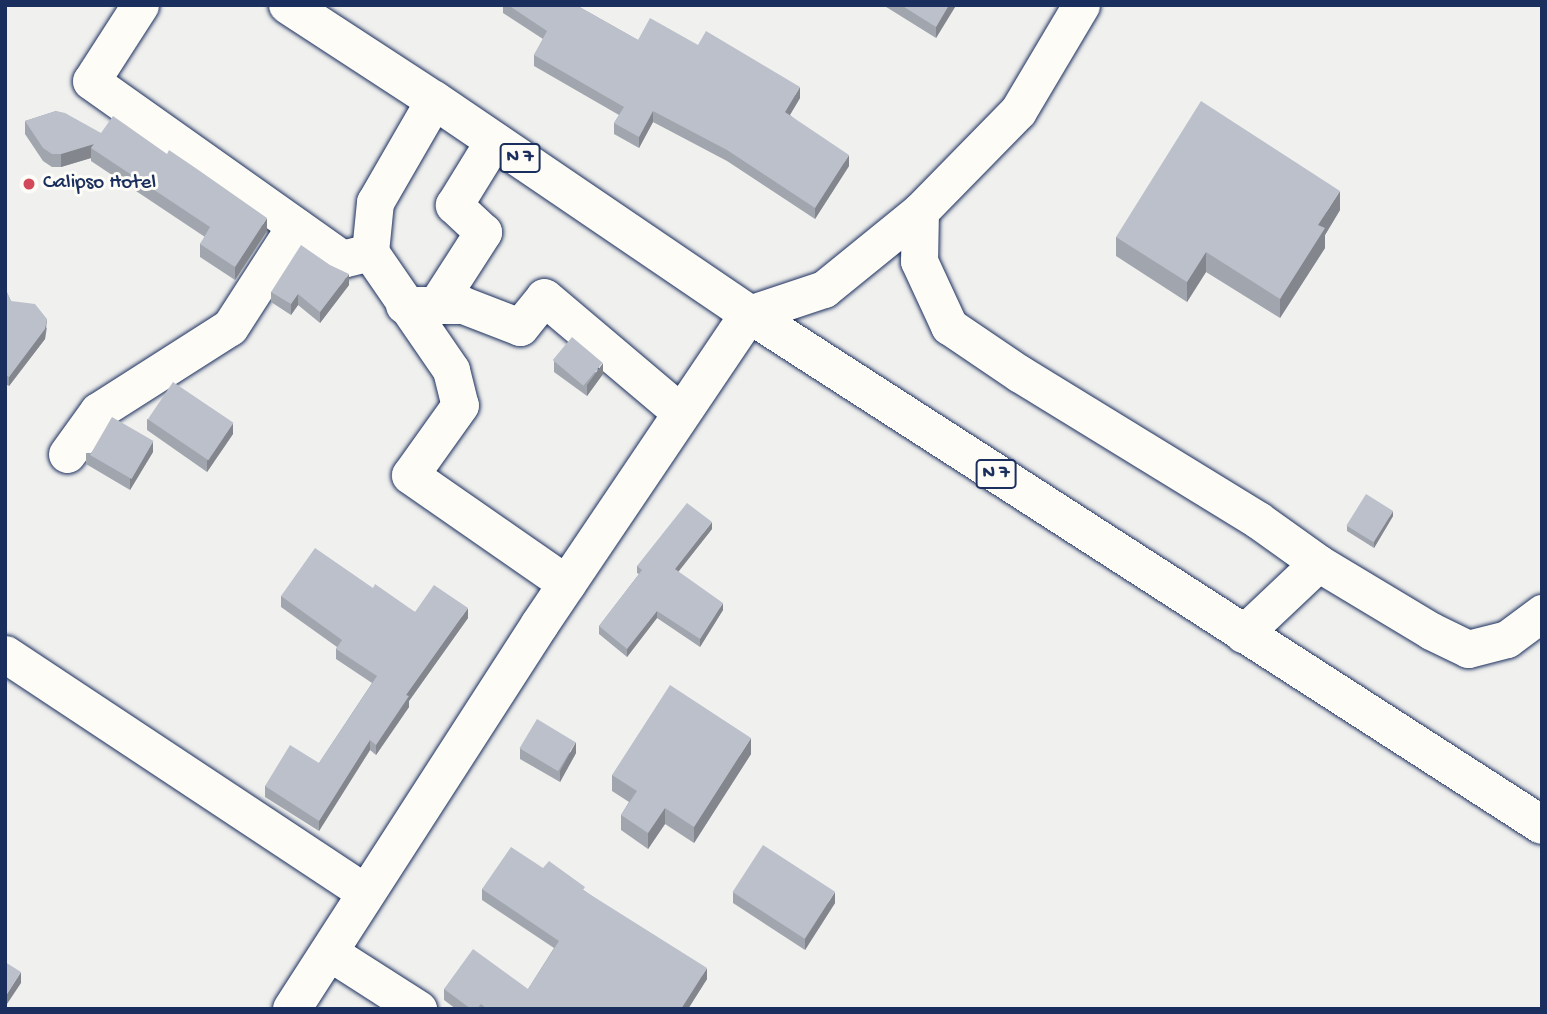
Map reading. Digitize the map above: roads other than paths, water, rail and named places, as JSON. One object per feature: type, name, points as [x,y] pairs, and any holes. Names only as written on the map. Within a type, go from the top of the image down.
[{"type":"main road","name":"N 7","points":[[288,5],[494,140],[749,314],[1243,635],[1542,825]]},
{"type":"main road","points":[[292,1009],[566,584],[680,412],[749,314]]},
{"type":"street","points":[[140,5],[91,81],[342,259],[370,252]]},
{"type":"street","points":[[749,314],[824,289],[920,211],[1018,110],[1081,5]]},
{"type":"street","points":[[434,100],[375,202],[370,252],[420,305],[451,370],[460,405],[410,475],[566,584]]},
{"type":"street","points":[[420,305],[483,232],[454,205],[494,140]]},
{"type":"street","points":[[920,211],[919,261],[949,326],[1020,374],[1258,520],[1318,563],[1431,631],[1468,649],[1507,639],[1542,613]]},
{"type":"street","points":[[67,454],[98,411],[230,327],[295,226]]},
{"type":"street","points":[[420,305],[463,305],[520,327],[544,297],[680,412]]},
{"type":"street","points":[[1243,635],[1318,563]]},
{"type":"street","points":[[5,653],[365,892]]},
{"type":"street","points":[[329,952],[418,1009]]},
{"type":"place","name":"Calipso Hotel","points":[[29,184]]}]
